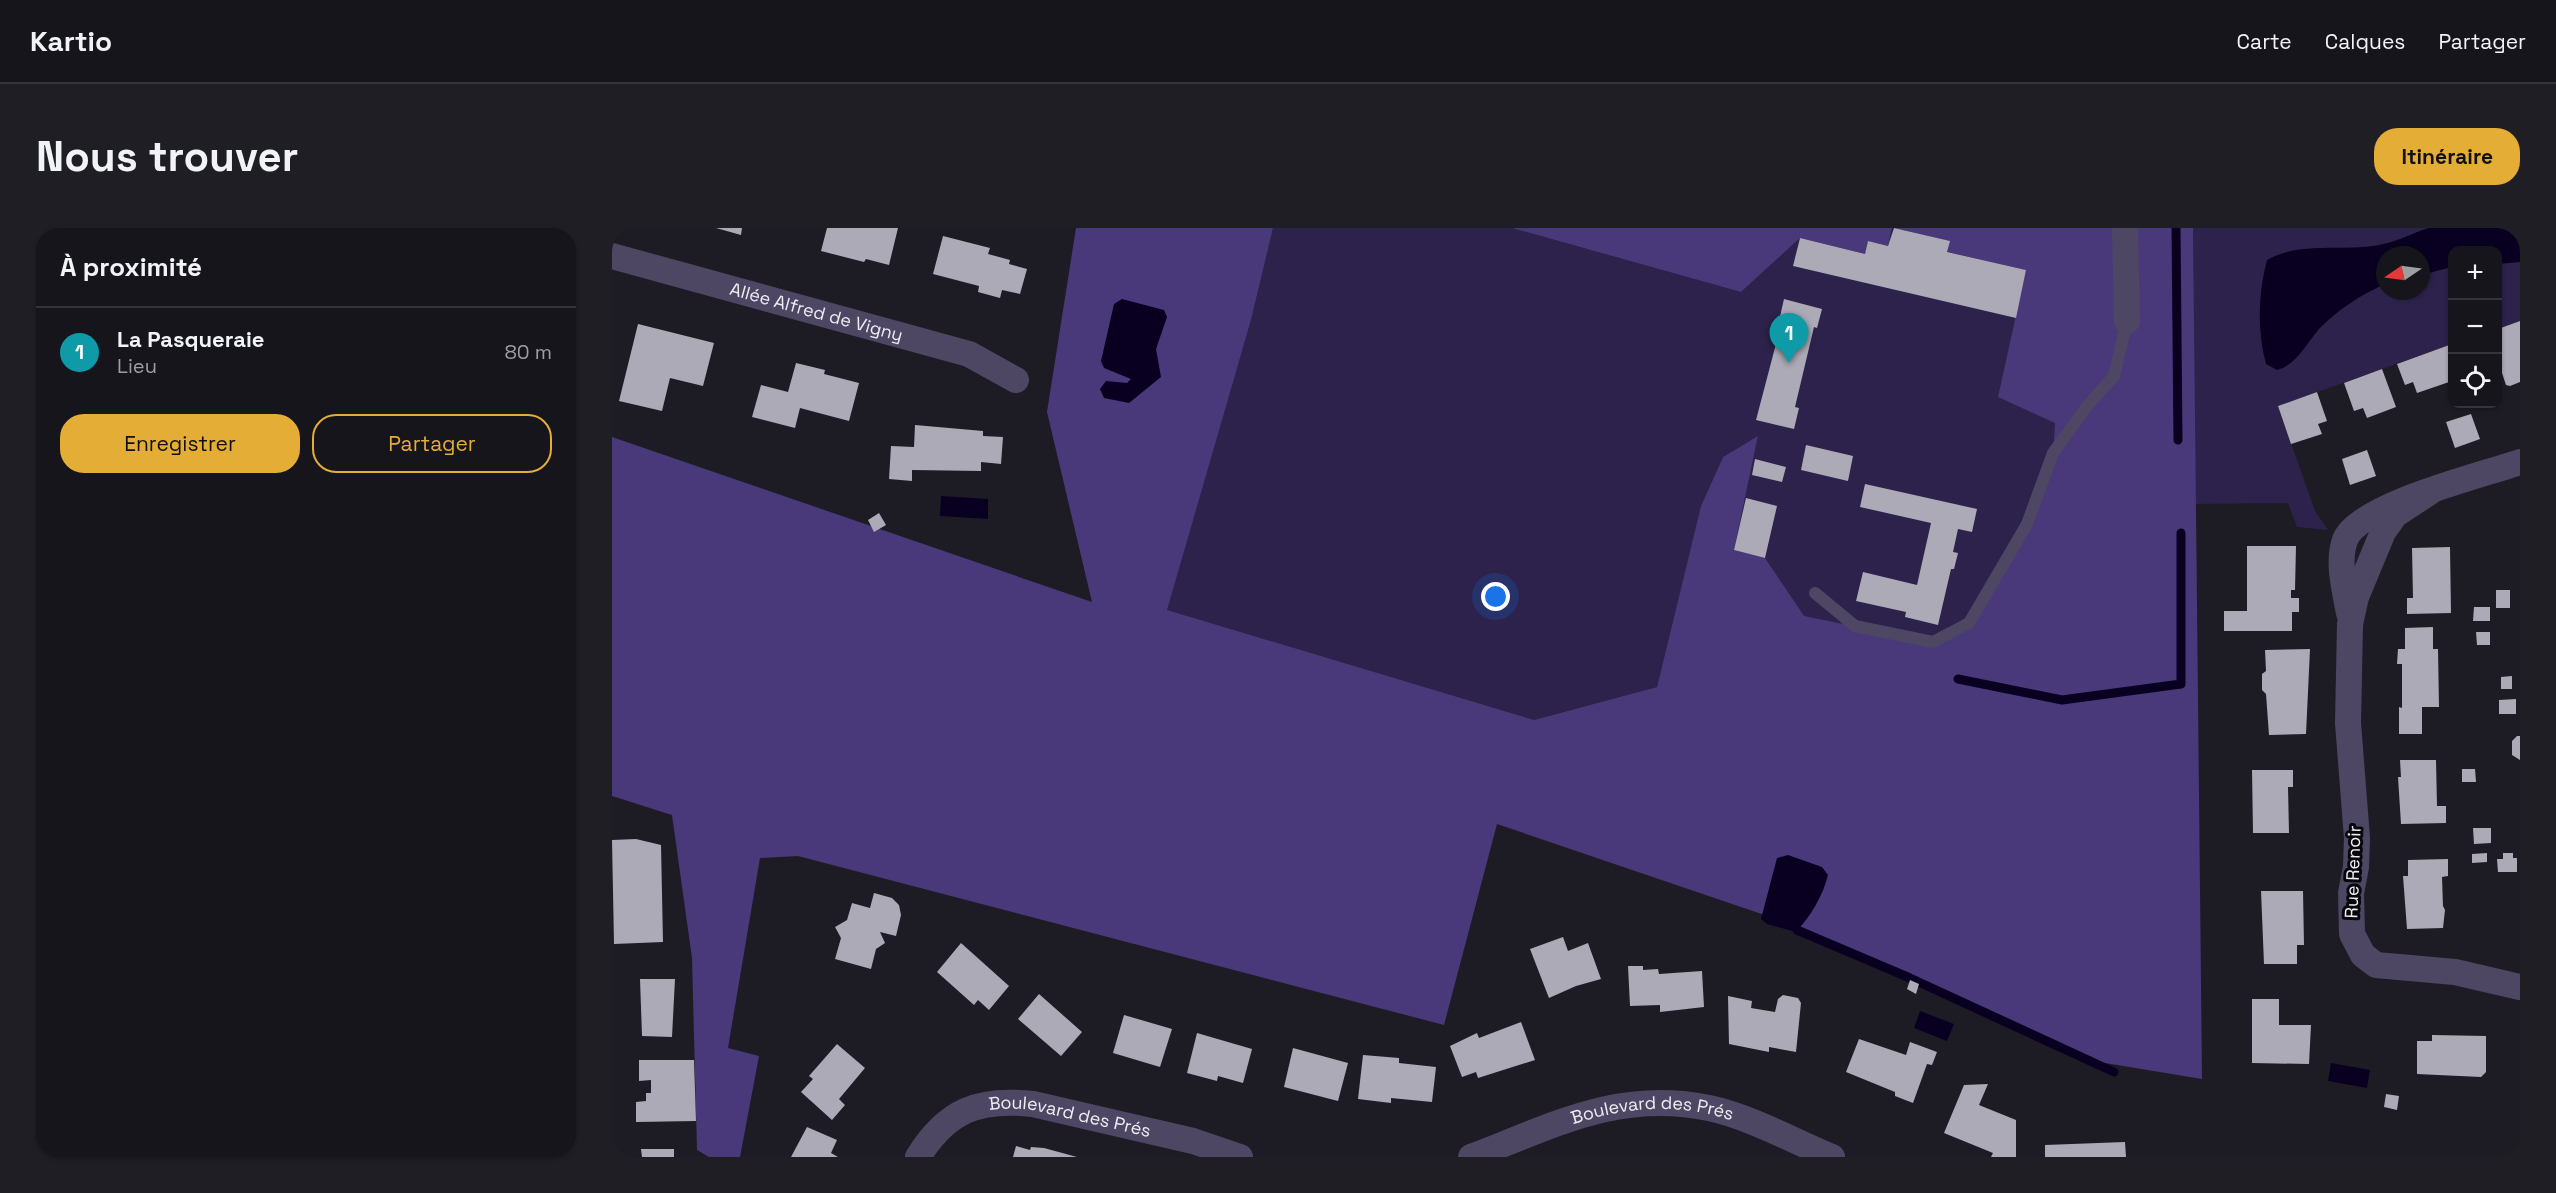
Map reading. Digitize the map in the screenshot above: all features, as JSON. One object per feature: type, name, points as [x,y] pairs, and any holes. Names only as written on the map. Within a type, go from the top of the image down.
[{"type":"street","points":[[2125,228],[2127,321]]},
{"type":"street","name":"Allée Alfred de Vigny","points":[[612,256],[969,354],[1016,380]]},
{"type":"street","points":[[2430,492],[2520,462]]},
{"type":"street","name":"Rue Renoir","points":[[2430,492],[2375,512],[2358,522],[2345,538],[2342,556],[2343,580],[2350,624],[2348,723],[2357,838],[2350,920],[2357,946],[2376,965],[2455,972],[2520,987]]},
{"type":"street","name":"Rue Renoir","points":[[2350,624],[2356,597],[2383,532],[2395,515],[2430,492]]},
{"type":"street","name":"Boulevard des Prés","points":[[918,1157],[936,1131],[962,1111],[977,1105],[1013,1102],[1148,1130],[1193,1141],[1240,1157]]},
{"type":"street","name":"Boulevard des Prés","points":[[1475,1156],[1587,1112],[1657,1102],[1710,1108],[1832,1157]]},
{"type":"lane","points":[[1815,593],[1855,626],[1932,642],[1969,623],[2027,524],[2053,453],[2088,405],[2114,376],[2127,321]]},
{"type":"shaded area","points":[[1076,228],[1273,228],[1251,320],[1167,610],[1534,720],[1657,687],[1701,506],[1723,457],[1758,436],[1734,550],[1765,558],[1804,616],[1932,642],[1969,623],[2027,524],[2053,453],[2055,423],[1998,397],[2026,270],[1947,252],[1949,241],[1894,228],[2193,228],[2202,1079],[2081,1059],[1785,922],[1497,824],[1444,1025],[798,856],[760,858],[728,1048],[759,1056],[740,1157],[709,1157],[697,1150],[692,958],[672,815],[612,796],[612,437],[1092,602],[1047,412]]},
{"type":"shaded area","points":[[1273,228],[1512,228],[1741,292],[1800,238],[1868,241],[1888,246],[1892,228],[1950,241],[1947,252],[2026,270],[2055,422],[2053,453],[2027,524],[1969,623],[1933,642],[1804,617],[1765,558],[1734,550],[1758,436],[1723,457],[1701,506],[1657,687],[1534,720],[1166,610],[1251,320]]},
{"type":"shaded area","points":[[1512,228],[1892,228],[1888,246],[1868,241],[1865,254],[1800,238],[1741,292]]},
{"type":"shaded area","points":[[2193,228],[2520,228],[2520,321],[2502,328],[2502,246],[2448,246],[2448,345],[2278,406],[2315,511],[2328,530],[2297,527],[2288,503],[2195,504]]},
{"type":"shaded area","points":[[2428,228],[2520,228],[2520,262],[2502,264],[2502,246],[2448,246],[2448,268],[2430,273],[2430,246],[2376,246],[2376,289],[2352,302],[2330,319],[2291,363],[2277,370],[2266,364],[2261,338],[2260,312],[2267,260],[2294,250],[2369,246],[2394,241]]},
{"type":"shaded area","points":[[1122,299],[1164,310],[1167,317],[1156,349],[1161,377],[1129,403],[1104,398],[1100,389],[1106,381],[1127,383],[1131,379],[1104,368],[1101,361],[1114,304]]},
{"type":"shaded area","points":[[941,496],[988,499],[988,519],[940,516]]},
{"type":"shaded area","points":[[1788,855],[1822,867],[1828,875],[1815,906],[1796,932],[1767,924],[1761,919],[1777,858]]},
{"type":"shaded area","points":[[1920,1011],[1954,1024],[1947,1041],[1914,1028]]},
{"type":"shaded area","points":[[2331,1063],[2370,1070],[2367,1088],[2328,1081]]},
{"type":"building","points":[[716,228],[742,228],[741,235]]},
{"type":"building","points":[[827,228],[898,228],[889,265],[866,259],[864,262],[821,251]]},
{"type":"building","points":[[1894,228],[1950,241],[1947,252],[2026,270],[2016,318],[1793,266],[1800,238],[1865,254],[1868,241],[1888,246]]},
{"type":"building","points":[[943,236],[990,248],[988,254],[1010,260],[1009,264],[1027,269],[1020,294],[1002,290],[1000,298],[978,292],[979,286],[933,274]]},
{"type":"building","points":[[1784,299],[1822,309],[1817,328],[1814,327],[1795,407],[1799,408],[1794,429],[1756,420],[1782,321],[1779,321]]},
{"type":"building","points":[[2520,321],[2520,382],[2510,386],[2506,385],[2502,373],[2502,328]]},
{"type":"building","points":[[638,324],[714,343],[703,386],[670,378],[662,411],[619,401]]},
{"type":"building","points":[[2448,345],[2448,382],[2417,393],[2413,382],[2405,385],[2397,364]]},
{"type":"building","points":[[796,363],[825,370],[824,374],[859,383],[849,421],[800,408],[795,428],[752,417],[761,385],[788,392]]},
{"type":"building","points":[[2382,369],[2396,407],[2367,418],[2363,408],[2354,411],[2344,383]]},
{"type":"building","points":[[2317,392],[2327,421],[2318,424],[2322,434],[2291,444],[2278,406]]},
{"type":"building","points":[[2471,414],[2480,439],[2455,448],[2446,422]]},
{"type":"building","points":[[915,425],[983,431],[983,436],[1003,437],[1001,464],[981,462],[981,471],[912,470],[912,481],[889,479],[891,446],[914,447]]},
{"type":"building","points":[[1806,445],[1853,456],[1848,481],[1801,470]]},
{"type":"building","points":[[2367,450],[2376,476],[2350,485],[2342,459]]},
{"type":"building","points":[[1755,459],[1786,467],[1782,482],[1752,475]]},
{"type":"building","points":[[1865,484],[1977,509],[1972,532],[1958,529],[1953,552],[1958,553],[1954,569],[1951,569],[1938,625],[1905,617],[1906,612],[1856,601],[1863,572],[1917,585],[1931,523],[1860,507]]},
{"type":"building","points":[[1746,498],[1777,506],[1765,558],[1734,550]]},
{"type":"building","points":[[879,513],[886,525],[874,532],[868,520]]},
{"type":"building","points":[[2247,546],[2296,546],[2295,590],[2291,590],[2291,598],[2299,598],[2299,612],[2292,612],[2292,631],[2224,631],[2224,611],[2247,611]]},
{"type":"building","points":[[2450,547],[2451,613],[2407,614],[2407,598],[2413,598],[2412,548]]},
{"type":"building","points":[[2496,590],[2510,590],[2510,608],[2496,608]]},
{"type":"building","points":[[2474,607],[2490,607],[2490,621],[2473,621]]},
{"type":"building","points":[[2433,627],[2433,649],[2438,649],[2439,707],[2422,707],[2422,734],[2399,734],[2399,707],[2402,708],[2402,664],[2397,664],[2398,649],[2405,649],[2405,628]]},
{"type":"building","points":[[2476,632],[2490,632],[2490,645],[2477,645]]},
{"type":"building","points":[[2310,649],[2306,734],[2269,735],[2266,694],[2262,690],[2262,674],[2266,671],[2265,650]]},
{"type":"building","points":[[2512,676],[2512,689],[2501,689],[2501,677]]},
{"type":"building","points":[[2516,699],[2516,714],[2499,714],[2499,700]]},
{"type":"building","points":[[2520,736],[2520,760],[2512,755],[2512,741]]},
{"type":"building","points":[[2400,760],[2436,760],[2437,806],[2446,806],[2446,823],[2401,824],[2398,777],[2401,777]]},
{"type":"building","points":[[2462,769],[2475,769],[2476,782],[2462,782]]},
{"type":"building","points":[[2252,770],[2293,770],[2293,787],[2288,787],[2289,833],[2253,833]]},
{"type":"building","points":[[2473,828],[2491,828],[2491,843],[2474,844]]},
{"type":"building","points":[[636,839],[661,845],[663,942],[614,944],[612,840]]},
{"type":"building","points":[[2487,853],[2487,862],[2472,863],[2472,854]]},
{"type":"building","points":[[2503,853],[2513,853],[2513,858],[2517,858],[2517,872],[2498,872],[2497,859],[2503,859]]},
{"type":"building","points":[[2448,859],[2448,876],[2442,877],[2445,910],[2443,928],[2407,929],[2403,876],[2408,876],[2408,860]]},
{"type":"building","points":[[2261,891],[2303,891],[2304,945],[2297,945],[2297,964],[2264,964]]},
{"type":"building","points":[[874,893],[892,898],[899,905],[901,915],[896,936],[880,932],[885,943],[876,949],[871,969],[835,959],[841,938],[835,927],[847,920],[852,903],[870,908]]},
{"type":"building","points":[[1563,937],[1568,951],[1588,943],[1601,979],[1576,986],[1549,998],[1530,949]]},
{"type":"building","points":[[961,943],[1009,986],[989,1010],[978,1000],[974,1005],[937,972]]},
{"type":"building","points":[[1628,966],[1643,966],[1643,970],[1658,969],[1659,974],[1702,971],[1704,1007],[1660,1012],[1660,1005],[1630,1006]]},
{"type":"building","points":[[640,979],[675,979],[672,1037],[642,1036]]},
{"type":"building","points":[[1910,980],[1919,984],[1916,994],[1907,989]]},
{"type":"building","points":[[1039,994],[1082,1032],[1061,1056],[1018,1019]]},
{"type":"building","points":[[1783,995],[1798,998],[1801,1003],[1796,1052],[1769,1047],[1769,1052],[1729,1044],[1728,996],[1752,1001],[1751,1008],[1775,1012],[1778,999]]},
{"type":"building","points":[[2252,999],[2279,999],[2279,1025],[2311,1025],[2309,1064],[2252,1063]]},
{"type":"building","points":[[1124,1015],[1172,1029],[1160,1067],[1113,1053]]},
{"type":"building","points":[[1521,1022],[1535,1060],[1478,1078],[1476,1072],[1462,1077],[1450,1046],[1477,1033],[1479,1038]]},
{"type":"building","points":[[1197,1033],[1252,1049],[1243,1083],[1218,1076],[1217,1081],[1187,1073]]},
{"type":"building","points":[[2432,1035],[2486,1036],[2486,1072],[2481,1077],[2417,1074],[2417,1041],[2432,1041]]},
{"type":"building","points":[[1859,1039],[1906,1055],[1910,1042],[1937,1052],[1932,1065],[1927,1064],[1913,1103],[1895,1096],[1895,1092],[1846,1072]]},
{"type":"building","points":[[837,1044],[865,1068],[839,1099],[845,1105],[832,1120],[801,1092],[813,1079],[809,1076]]},
{"type":"building","points":[[1293,1048],[1348,1063],[1338,1101],[1284,1087]]},
{"type":"building","points":[[1363,1055],[1399,1058],[1399,1063],[1436,1067],[1432,1102],[1391,1098],[1391,1103],[1358,1099]]},
{"type":"building","points":[[639,1060],[694,1060],[696,1121],[636,1122],[636,1102],[646,1101],[646,1093],[651,1093],[651,1080],[639,1081]]},
{"type":"building","points":[[1988,1084],[1979,1105],[2016,1120],[2016,1157],[1991,1157],[1993,1153],[1944,1133],[1964,1085]]},
{"type":"building","points":[[2386,1094],[2399,1096],[2397,1110],[2384,1107]]},
{"type":"building","points":[[807,1127],[837,1140],[831,1153],[838,1157],[791,1157]]},
{"type":"building","points":[[2125,1142],[2126,1157],[2045,1157],[2045,1145]]},
{"type":"building","points":[[1016,1146],[1030,1150],[1031,1147],[1044,1148],[1077,1157],[1013,1157]]},
{"type":"building","points":[[641,1149],[674,1149],[674,1157],[642,1157]]},
{"type":"waterway","points":[[2176,228],[2178,440]]},
{"type":"waterway","points":[[1958,679],[2062,700],[2181,684],[2181,533]]},
{"type":"waterway","points":[[1797,930],[1910,978],[2114,1072]]},
{"type":"place","name":"La Pasqueraie","points":[[1789,363]]}]
